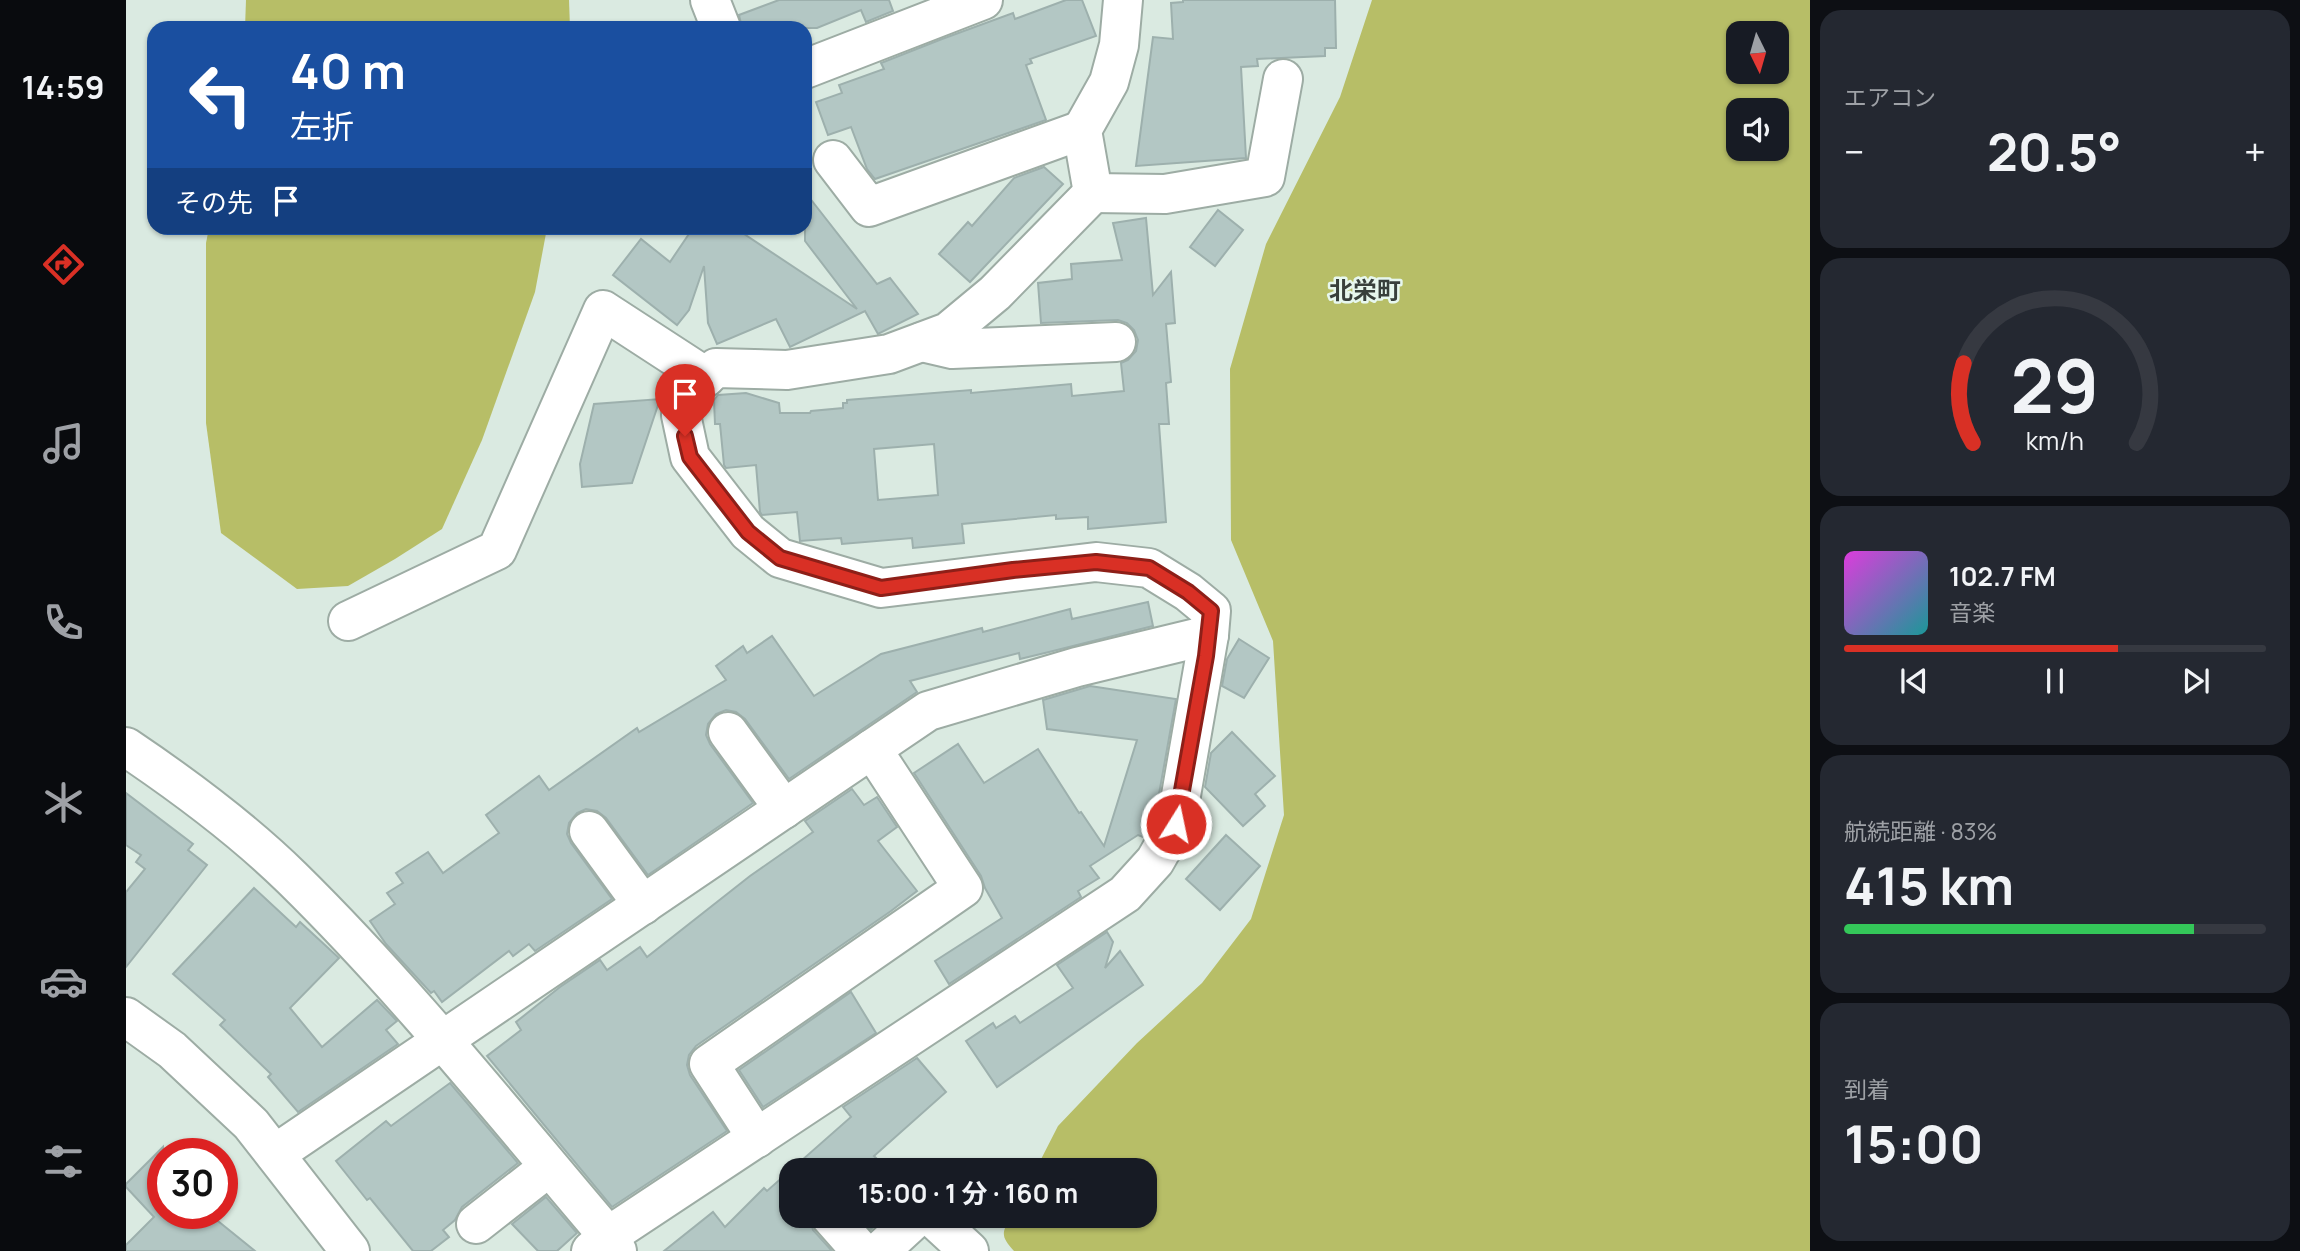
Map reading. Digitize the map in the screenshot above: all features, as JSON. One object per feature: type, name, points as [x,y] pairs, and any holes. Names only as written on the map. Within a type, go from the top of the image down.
[{"type":"street","points":[[710,0],[718,21]]},
{"type":"street","points":[[812,66],[983,0]]},
{"type":"street","points":[[1093,193],[1082,130],[1109,82],[1119,45],[1123,0]]},
{"type":"street","points":[[126,747],[209,807],[291,877],[443,1041],[549,1167],[605,1246],[757,1138],[1125,894],[1155,861],[1176,824],[1209,635],[1211,611],[1188,592],[1149,568],[1096,562],[881,588],[780,558],[748,532],[690,457],[681,415],[697,384],[716,368],[788,370],[889,354],[948,332],[996,293],[1093,193],[1165,194],[1265,177],[1283,79]]},
{"type":"street","points":[[833,160],[869,207],[1082,130]]},
{"type":"street","points":[[348,621],[497,550],[603,310],[706,377]]},
{"type":"street","points":[[922,342],[952,349],[1116,342]]},
{"type":"street","points":[[275,1154],[928,711],[1077,667],[1209,635]]},
{"type":"street","points":[[728,732],[784,810]]},
{"type":"street","points":[[757,1138],[709,1063],[963,888],[872,749]]},
{"type":"street","points":[[589,831],[643,905]]},
{"type":"street","points":[[126,1017],[172,1050],[251,1124],[350,1251]]},
{"type":"street","points":[[476,1224],[549,1167]]},
{"type":"street","points":[[841,1228],[861,1251]]},
{"type":"street","points":[[880,1251],[905,1228]]},
{"type":"street","points":[[944,1228],[969,1251]]},
{"type":"green space","points":[[246,0],[569,0],[570,21],[245,21]]},
{"type":"green space","points":[[1372,0],[1810,0],[1810,1251],[1014,1251],[1007,1242],[1004,1235],[1005,1228],[1157,1228],[1157,1158],[1042,1158],[1058,1126],[1137,1043],[1202,983],[1251,919],[1284,815],[1273,641],[1231,540],[1230,369],[1266,244],[1340,97]]},
{"type":"green space","points":[[208,235],[546,235],[535,292],[482,440],[442,529],[348,586],[297,589],[221,533],[206,423]]},
{"type":"building","points":[[779,0],[889,0],[893,11],[866,22],[861,10],[817,28],[812,28],[812,21],[740,21],[739,15]]},
{"type":"building","points":[[1066,0],[1082,0],[1096,36],[1030,59],[1032,63],[1026,65],[1046,120],[875,179],[867,169],[851,127],[828,135],[816,102],[842,93],[839,85],[884,69],[881,63],[942,39],[1013,13],[1015,19]]},
{"type":"building","points":[[1183,0],[1335,0],[1336,48],[1325,48],[1325,56],[1257,59],[1258,66],[1241,67],[1246,158],[1136,166],[1153,37],[1173,39],[1171,3]]},
{"type":"building","points":[[1044,167],[1063,184],[970,282],[939,254],[968,222],[972,226],[1014,178]]},
{"type":"building","points":[[812,201],[877,284],[890,278],[918,314],[878,334],[865,311],[790,347],[776,319],[717,344],[708,323],[704,266],[689,310],[677,325],[613,275],[641,239],[670,262],[688,235],[746,235],[857,309],[805,241],[805,235],[812,235]]},
{"type":"building","points":[[1218,210],[1243,230],[1215,266],[1190,247]]},
{"type":"building","points":[[1146,218],[1153,295],[1171,272],[1175,323],[1166,324],[1171,382],[1166,383],[1169,424],[1159,424],[1166,522],[1088,529],[1088,517],[1056,519],[1056,515],[962,524],[964,543],[913,548],[912,538],[842,544],[841,538],[800,541],[797,512],[762,515],[760,512],[756,465],[726,468],[724,465],[720,424],[715,424],[714,400],[718,395],[746,393],[779,403],[780,413],[810,413],[843,408],[843,403],[847,403],[847,400],[971,390],[971,393],[1071,384],[1072,396],[1124,391],[1121,363],[1136,351],[1138,340],[1134,330],[1127,323],[1118,320],[1041,323],[1038,283],[1072,279],[1071,264],[1122,260],[1113,223]],"holes":[[[934,444],[938,495],[878,500],[874,449]]]},
{"type":"building","points":[[660,399],[632,483],[582,487],[580,464],[594,404]]},
{"type":"building","points":[[1148,602],[1153,626],[1020,659],[1019,653],[910,681],[917,692],[789,779],[745,719],[736,712],[726,710],[716,714],[708,724],[706,735],[753,803],[648,875],[606,818],[597,811],[586,809],[577,813],[569,823],[567,834],[612,899],[535,951],[529,944],[513,956],[509,951],[442,1002],[386,944],[370,921],[395,904],[387,893],[403,883],[396,873],[428,852],[443,873],[499,833],[486,815],[539,776],[549,790],[637,728],[639,732],[726,680],[716,666],[743,646],[747,653],[772,636],[814,696],[881,654],[982,628],[983,632],[1070,609],[1072,619]]},
{"type":"building","points":[[1239,639],[1269,658],[1244,698],[1222,686],[1227,659]]},
{"type":"building","points":[[1090,686],[1176,699],[1159,794],[1148,828],[1143,837],[1138,835],[1090,866],[1099,878],[1078,891],[1081,897],[949,984],[935,961],[1002,918],[981,876],[914,773],[958,744],[984,783],[1038,749],[1079,813],[1081,812],[1104,846],[1137,740],[1047,729],[1043,700]]},
{"type":"building","points":[[1232,732],[1275,776],[1255,794],[1265,806],[1243,826],[1205,787],[1211,753]]},
{"type":"building","points":[[852,789],[864,805],[877,797],[897,827],[878,841],[917,891],[696,1046],[689,1055],[687,1065],[690,1075],[727,1131],[612,1207],[487,1056],[521,1030],[516,1022],[600,960],[607,970],[640,947],[647,957],[750,876],[813,832],[805,821]]},
{"type":"building","points":[[126,793],[193,844],[188,850],[207,865],[126,967],[126,892],[145,869],[136,862],[141,855],[126,845]]},
{"type":"building","points":[[1226,835],[1260,866],[1220,910],[1186,879]]},
{"type":"building","points":[[254,888],[296,927],[300,922],[339,958],[290,1008],[322,1047],[377,1000],[397,1021],[386,1030],[398,1044],[298,1112],[268,1077],[271,1074],[220,1025],[225,1020],[173,974]]},
{"type":"building","points":[[1107,932],[1113,942],[1105,968],[1120,951],[1143,985],[997,1087],[966,1041],[993,1023],[996,1028],[1015,1016],[1020,1023],[1073,988],[1057,965]]},
{"type":"building","points":[[851,992],[876,1033],[763,1107],[739,1070]]},
{"type":"building","points":[[917,1058],[946,1092],[874,1156],[876,1158],[804,1158],[851,1117],[843,1107]]},
{"type":"building","points":[[450,1083],[518,1163],[462,1207],[455,1220],[443,1230],[449,1237],[431,1251],[413,1251],[336,1161],[386,1121],[391,1126]]},
{"type":"building","points":[[147,1163],[147,1210],[126,1187]]},
{"type":"building","points":[[779,1180],[779,1228],[812,1228],[832,1251],[664,1251],[713,1212],[725,1227],[764,1188],[767,1191]]},
{"type":"building","points":[[546,1197],[577,1233],[557,1251],[538,1251],[512,1224]]},
{"type":"building","points":[[147,1224],[147,1229],[228,1229],[255,1251],[126,1251],[126,1245]]},
{"type":"district","name":"北栄町","points":[[1365,291]]},
{"type":"route","points":[[685,436],[690,457],[748,532],[780,558],[881,588],[1096,562],[1149,568],[1188,592],[1211,611],[1206,656],[1176,824]]}]
